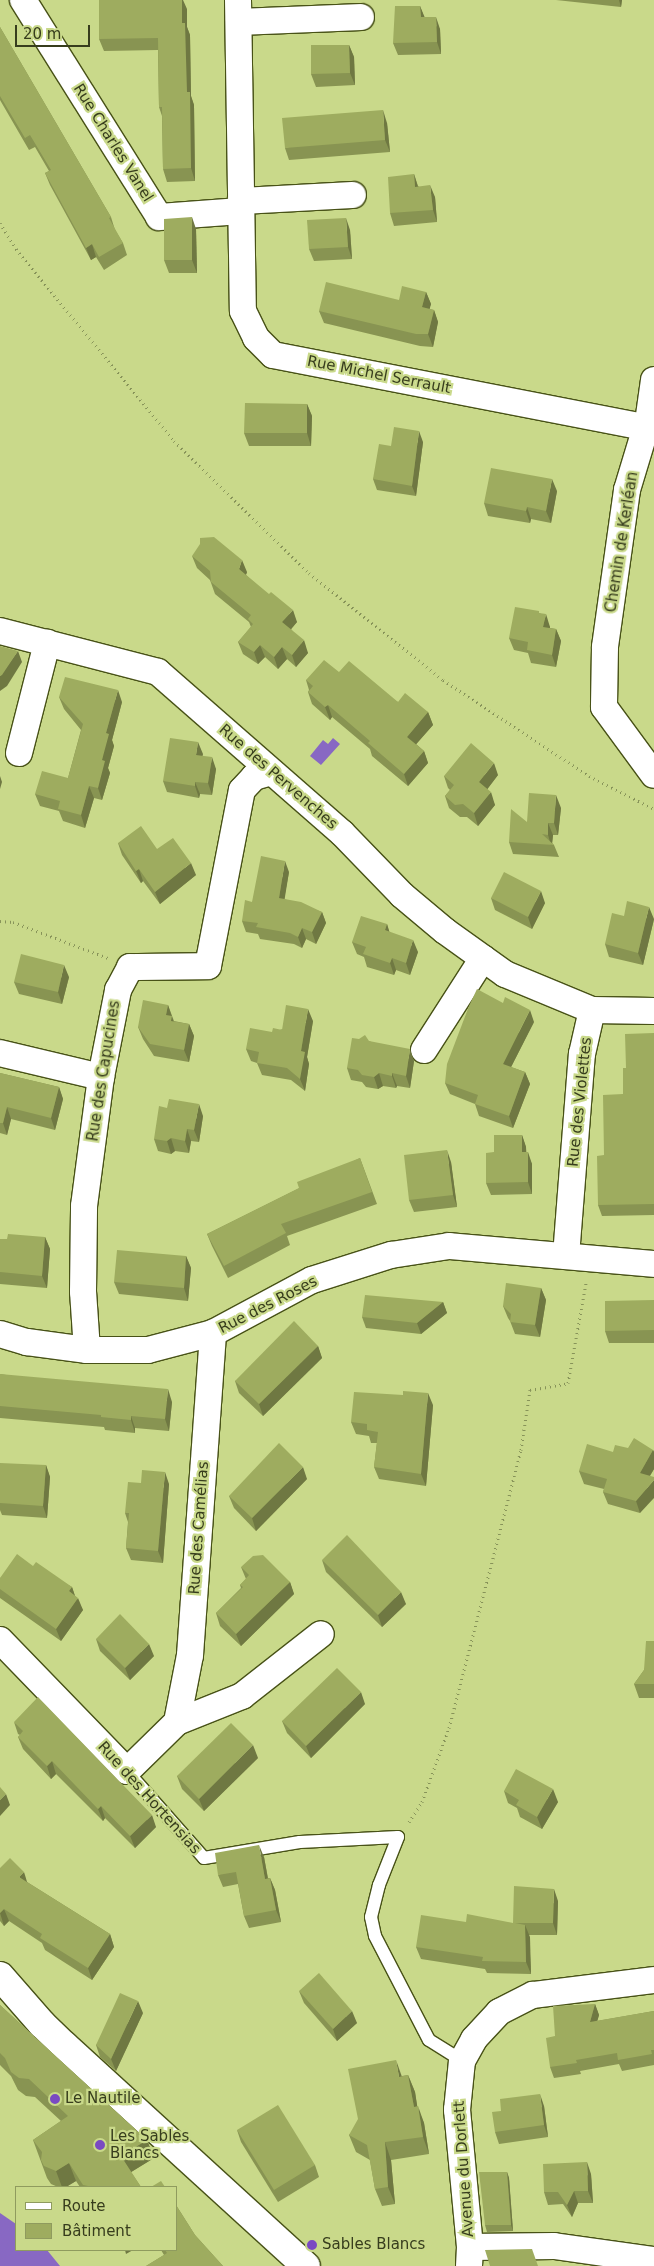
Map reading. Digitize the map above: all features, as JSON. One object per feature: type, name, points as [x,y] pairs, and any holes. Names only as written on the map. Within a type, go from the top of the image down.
[{"type":"street","name":"Rue Charles Vanel","points":[[23,0],[159,217],[241,206]]},
{"type":"street","name":"Rue Michel Serrault","points":[[361,17],[238,11],[243,311],[256,338],[273,355],[645,427]]},
{"type":"street","points":[[241,206],[353,195]]},
{"type":"street","name":"Chemin de Kerléan","points":[[654,380],[649,417],[627,490],[605,648],[604,707],[654,775]]},
{"type":"street","name":"Rue des Pervenches","points":[[0,631],[158,672],[342,833],[402,896],[445,931],[505,974],[592,1010]]},
{"type":"street","points":[[19,753],[47,643]]},
{"type":"street","points":[[130,967],[208,966],[242,790],[254,777],[271,772]]},
{"type":"street","points":[[424,1050],[483,958]]},
{"type":"street","name":"Rue des Capucines","points":[[87,1350],[83,1292],[84,1206],[101,1077],[118,990],[130,967]]},
{"type":"street","points":[[592,1010],[654,1010]]},
{"type":"street","name":"Rue des Violettes","points":[[566,1256],[582,1054],[592,1010]]},
{"type":"street","points":[[0,1053],[101,1077]]},
{"type":"street","name":"Rue des Roses","points":[[0,1334],[27,1342],[87,1350],[148,1350],[213,1333],[312,1280],[392,1254],[449,1246],[654,1264]]},
{"type":"street","name":"Rue des Camélias","points":[[177,1722],[190,1655],[213,1333]]},
{"type":"street","points":[[126,1772],[177,1722],[242,1696],[321,1634]]},
{"type":"street","name":"Rue des Hortensias","points":[[0,1640],[126,1772]]},
{"type":"street","points":[[0,1976],[64,2046],[306,2266]]},
{"type":"street","name":"Avenue du Dorlett","points":[[466,2260],[456,2110],[462,2061],[474,2039],[499,2012],[533,1995],[654,1980]]},
{"type":"street","points":[[466,2260],[554,2246],[654,2260]]},
{"type":"lane","name":"Rue des Hortensias","points":[[126,1772],[204,1858],[300,1842],[398,1837]]},
{"type":"lane","points":[[398,1837],[379,1885],[371,1917],[375,1936],[429,2040],[462,2061]]},
{"type":"path","points":[[0,223],[16,249],[174,440],[309,573],[443,680],[589,776],[654,808]]},
{"type":"path","points":[[0,921],[13,922],[130,967]]},
{"type":"path","points":[[398,1837],[422,1802],[449,1728],[520,1450],[530,1390],[568,1383],[592,1259]]},
{"type":"shaded area","points":[[333,738],[340,744],[321,765],[310,756],[323,740],[328,744]]},
{"type":"shaded area","points":[[0,2213],[15,2223],[15,2251],[48,2251],[60,2266],[0,2266]]},
{"type":"building","points":[[99,0],[182,0],[182,23],[185,23],[187,92],[190,92],[191,168],[163,169],[162,107],[159,107],[158,38],[99,39]]},
{"type":"building","points":[[395,6],[420,6],[421,17],[436,17],[437,42],[393,43]]},
{"type":"building","points":[[0,27],[111,217],[109,218],[123,243],[99,257],[92,244],[86,248],[45,173],[51,170],[30,135],[25,138],[0,96]]},
{"type":"building","points":[[311,45],[349,45],[350,73],[311,74]]},
{"type":"building","points":[[383,110],[385,140],[285,148],[282,118]]},
{"type":"building","points":[[414,174],[415,187],[430,185],[433,210],[390,213],[388,177]]},
{"type":"building","points":[[192,217],[192,260],[164,260],[164,219]]},
{"type":"building","points":[[346,218],[348,247],[309,249],[307,220]]},
{"type":"building","points":[[326,282],[399,300],[402,286],[426,292],[422,307],[434,310],[428,334],[416,334],[319,311]]},
{"type":"building","points":[[245,403],[307,404],[307,433],[244,433]]},
{"type":"building","points":[[394,427],[419,431],[412,486],[373,479],[379,444],[391,446]]},
{"type":"building","points":[[491,468],[552,479],[546,511],[527,507],[526,511],[484,503]]},
{"type":"building","points":[[214,537],[242,560],[239,569],[269,594],[271,592],[293,610],[282,622],[304,640],[292,655],[282,647],[274,657],[260,645],[254,652],[238,642],[253,624],[248,619],[251,615],[211,582],[210,571],[192,556],[200,544],[200,538]]},
{"type":"building","points":[[515,607],[546,614],[543,627],[556,629],[552,655],[527,650],[528,642],[509,638]]},
{"type":"building","points":[[0,646],[18,651],[0,676]]},
{"type":"building","points":[[324,660],[339,672],[349,661],[398,702],[405,693],[428,712],[407,737],[424,751],[404,774],[368,743],[370,741],[328,705],[325,707],[308,692],[313,686],[306,680]]},
{"type":"building","points":[[65,677],[118,690],[106,733],[109,734],[102,760],[105,761],[98,788],[89,786],[81,815],[58,809],[60,801],[35,794],[42,771],[68,778],[83,724],[59,697]]},
{"type":"building","points":[[170,738],[198,742],[196,755],[212,757],[208,783],[195,782],[195,786],[163,781]]},
{"type":"building","points":[[471,743],[494,763],[479,782],[491,792],[474,813],[463,804],[455,805],[445,796],[454,785],[444,776]]},
{"type":"building","points":[[529,793],[556,795],[554,823],[548,823],[548,835],[542,834],[554,845],[509,842],[511,809],[527,822]]},
{"type":"building","points":[[141,826],[157,849],[173,838],[191,863],[155,892],[139,869],[136,871],[118,843]]},
{"type":"building","points":[[261,856],[285,861],[279,898],[301,902],[322,912],[312,932],[302,928],[298,937],[290,933],[256,927],[258,923],[242,921],[245,900],[252,902]]},
{"type":"building","points":[[504,872],[541,891],[528,917],[491,898]]},
{"type":"building","points":[[627,901],[649,907],[638,953],[605,944],[612,913],[624,916]]},
{"type":"building","points":[[361,916],[387,924],[385,930],[413,940],[406,963],[392,958],[390,963],[363,954],[366,947],[352,942]]},
{"type":"building","points":[[21,954],[64,965],[58,992],[14,982]]},
{"type":"building","points":[[477,989],[503,1003],[505,997],[530,1010],[503,1064],[525,1072],[509,1116],[475,1104],[478,1095],[445,1083],[447,1064]]},
{"type":"building","points":[[143,1000],[168,1005],[166,1015],[172,1016],[171,1021],[189,1024],[184,1050],[150,1044],[138,1027]]},
{"type":"building","points":[[286,1005],[308,1009],[301,1051],[305,1052],[300,1079],[287,1068],[257,1063],[259,1052],[246,1049],[250,1028],[272,1032],[273,1028],[282,1030]]},
{"type":"building","points":[[654,1033],[654,1204],[598,1205],[597,1156],[604,1155],[603,1095],[623,1094],[623,1068],[626,1068],[625,1034]]},
{"type":"building","points":[[365,1035],[369,1041],[410,1049],[406,1076],[392,1073],[392,1076],[379,1073],[374,1077],[362,1075],[358,1070],[347,1068],[352,1038],[359,1039]]},
{"type":"building","points":[[0,1073],[59,1087],[51,1118],[7,1107],[3,1123],[0,1123]]},
{"type":"building","points":[[169,1099],[199,1104],[194,1130],[187,1129],[185,1141],[171,1138],[167,1141],[154,1139],[159,1106],[167,1108]]},
{"type":"building","points":[[494,1135],[522,1135],[522,1152],[528,1152],[528,1182],[486,1183],[486,1153],[494,1152]]},
{"type":"building","points":[[447,1150],[453,1195],[409,1200],[404,1155]]},
{"type":"building","points":[[360,1158],[372,1192],[281,1224],[286,1233],[224,1266],[207,1234],[299,1188],[297,1182]]},
{"type":"building","points":[[8,1234],[45,1237],[42,1276],[0,1272],[0,1239],[7,1239]]},
{"type":"building","points":[[117,1250],[186,1256],[184,1288],[114,1282]]},
{"type":"building","points":[[506,1283],[541,1288],[535,1325],[510,1322],[511,1314],[503,1306]]},
{"type":"building","points":[[365,1295],[443,1302],[417,1323],[362,1317]]},
{"type":"building","points":[[654,1300],[654,1330],[605,1331],[605,1301]]},
{"type":"building","points":[[294,1321],[318,1346],[259,1404],[235,1381]]},
{"type":"building","points":[[0,1374],[168,1389],[165,1419],[131,1416],[131,1420],[101,1417],[101,1415],[0,1406]]},
{"type":"building","points":[[403,1391],[428,1393],[421,1474],[374,1467],[378,1432],[367,1430],[367,1424],[351,1422],[354,1392],[403,1395]]},
{"type":"building","points":[[634,1438],[653,1450],[640,1473],[654,1477],[654,1480],[636,1501],[603,1492],[607,1479],[579,1471],[587,1444],[613,1452],[615,1445],[628,1448]]},
{"type":"building","points":[[279,1443],[303,1467],[252,1518],[229,1496]]},
{"type":"building","points":[[0,1463],[46,1465],[43,1506],[0,1503]]},
{"type":"building","points":[[142,1470],[165,1472],[158,1551],[126,1548],[129,1513],[125,1513],[128,1482],[141,1483]]},
{"type":"building","points":[[347,1535],[401,1592],[378,1615],[322,1560]]},
{"type":"building","points":[[17,1554],[33,1566],[36,1562],[72,1587],[69,1591],[78,1598],[56,1629],[0,1589],[0,1578]]},
{"type":"building","points":[[263,1555],[290,1582],[236,1634],[216,1613],[243,1587],[240,1585],[249,1575],[241,1567],[253,1556]]},
{"type":"building","points":[[120,1614],[149,1644],[125,1668],[96,1639]]},
{"type":"building","points":[[646,1641],[654,1641],[654,1684],[634,1684],[644,1670]]},
{"type":"building","points":[[337,1668],[361,1692],[306,1746],[282,1721]]},
{"type":"building","points":[[38,1697],[152,1815],[130,1836],[101,1806],[98,1809],[52,1761],[47,1766],[18,1737],[23,1731],[14,1722]]},
{"type":"building","points":[[231,1723],[253,1745],[199,1799],[177,1776]]},
{"type":"building","points":[[516,1769],[553,1789],[537,1817],[516,1805],[519,1800],[504,1791]]},
{"type":"building","points":[[0,1787],[6,1794],[0,1800]]},
{"type":"building","points":[[259,1845],[265,1879],[270,1878],[276,1910],[244,1916],[236,1872],[218,1875],[215,1853]]},
{"type":"building","points":[[10,1858],[24,1872],[19,1877],[110,1934],[88,1968],[40,1938],[42,1934],[4,1909],[0,1913],[0,1868]]},
{"type":"building","points":[[514,1886],[554,1889],[553,1923],[515,1923],[525,1925],[526,1962],[482,1961],[483,1957],[416,1947],[421,1915],[466,1922],[467,1914],[513,1923]]},
{"type":"building","points":[[319,1973],[352,2011],[333,2029],[299,1991]]},
{"type":"building","points":[[120,1993],[138,2001],[111,2059],[96,2045]]},
{"type":"building","points":[[595,2004],[590,2022],[654,2011],[654,2050],[651,2050],[652,2054],[618,2060],[617,2053],[576,2060],[577,2063],[550,2067],[546,2038],[555,2036],[553,2006]]},
{"type":"building","points":[[0,2005],[147,2140],[121,2156],[140,2186],[83,2185],[69,2163],[56,2171],[44,2166],[41,2160],[42,2152],[33,2140],[68,2116],[29,2079],[19,2078],[11,2072],[5,2058],[0,2053]]},
{"type":"building","points":[[396,2060],[399,2077],[408,2075],[414,2107],[418,2106],[423,2137],[385,2142],[388,2187],[375,2189],[367,2145],[349,2135],[358,2119],[348,2069]]},
{"type":"building","points":[[540,2094],[544,2125],[495,2132],[492,2112],[501,2111],[500,2099]]},
{"type":"building","points":[[278,2105],[315,2165],[274,2190],[237,2130]]},
{"type":"building","points":[[587,2162],[588,2191],[574,2191],[567,2205],[558,2192],[544,2192],[543,2164]]},
{"type":"building","points":[[479,2172],[507,2172],[511,2225],[485,2225]]},
{"type":"building","points":[[161,2181],[164,2186],[153,2186]]},
{"type":"building","points":[[178,2208],[195,2235],[223,2266],[146,2266],[167,2253],[166,2251],[178,2251]]},
{"type":"building","points":[[532,2249],[538,2266],[490,2266],[485,2250]]},
{"type":"place","name":"Le Nautile","points":[[55,2099]]},
{"type":"place","name":"Les Sables Blancs","points":[[100,2145]]},
{"type":"place","name":"Sables Blancs","points":[[312,2245]]}]
